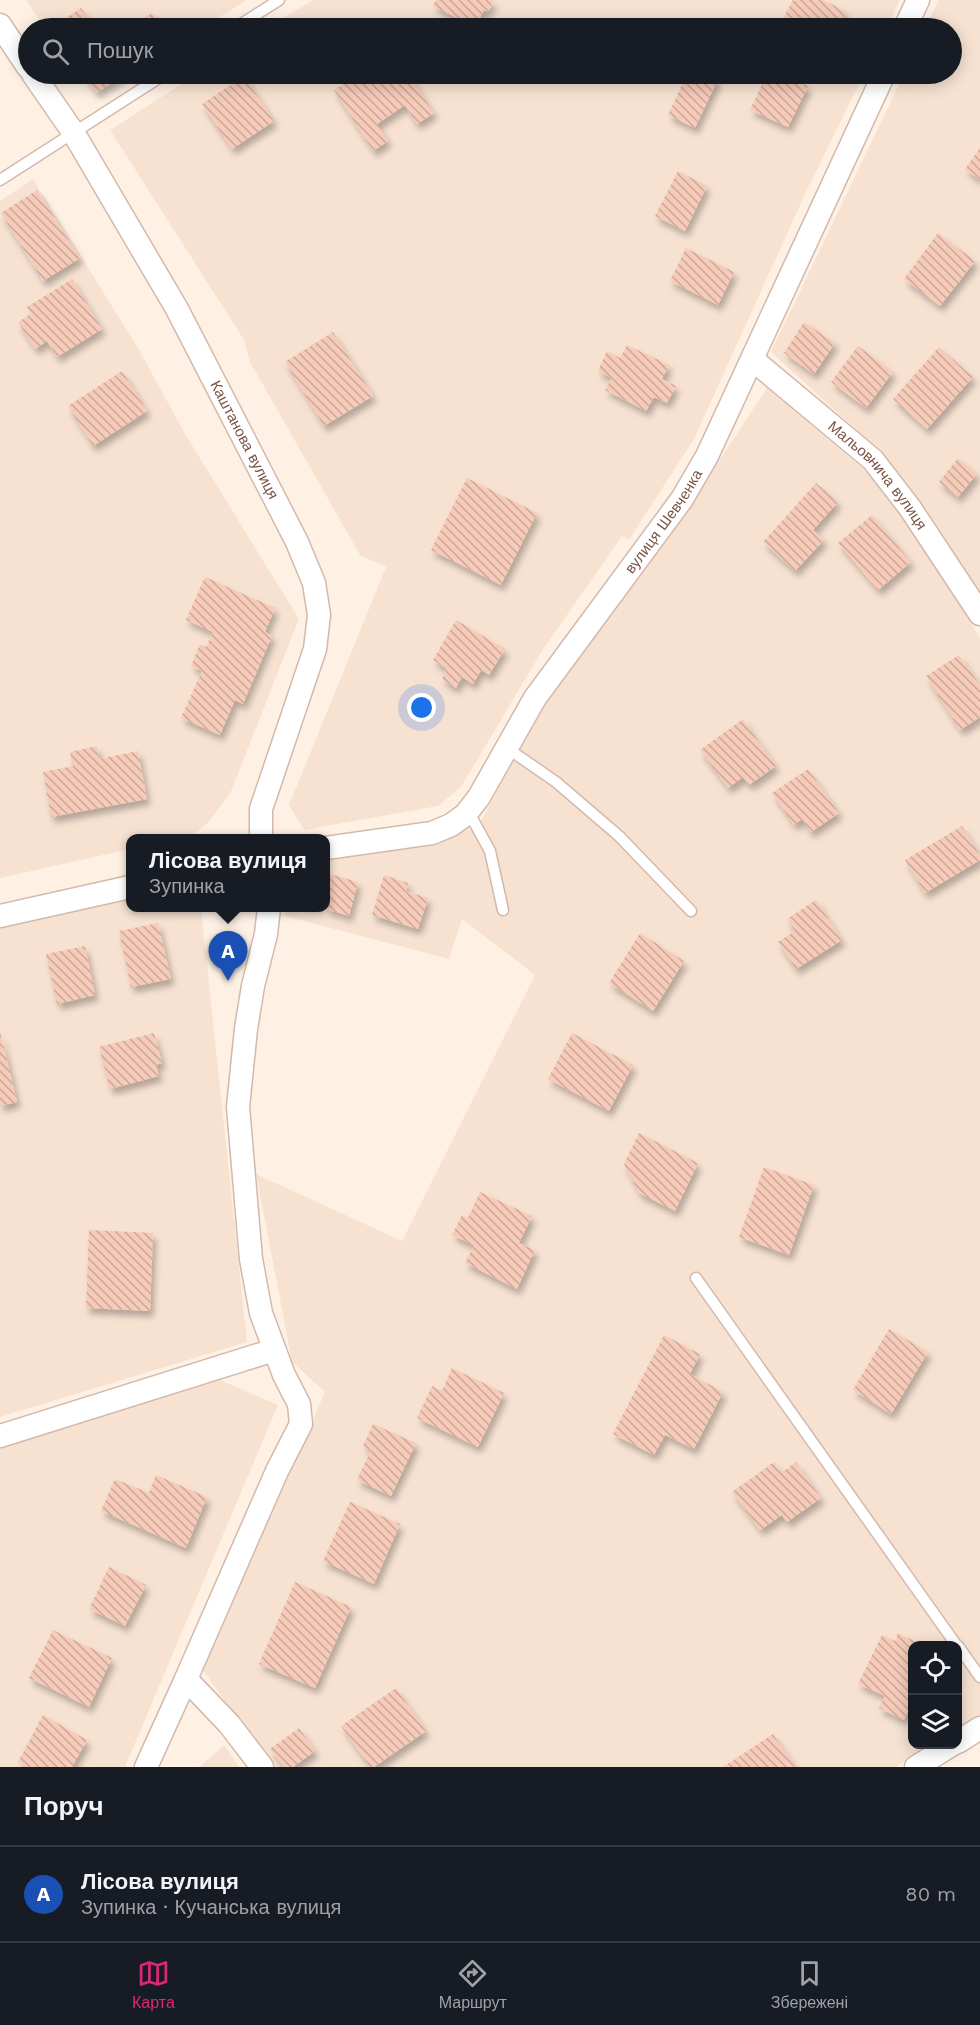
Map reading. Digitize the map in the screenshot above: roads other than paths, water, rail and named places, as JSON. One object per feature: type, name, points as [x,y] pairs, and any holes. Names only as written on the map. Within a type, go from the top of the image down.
[{"type":"street","points":[[910,18],[918,0]]},
{"type":"street","points":[[0,24],[18,52]]},
{"type":"street","name":"Каштанова вулиця","points":[[40,84],[73,132],[177,309],[297,542],[314,583],[319,615],[315,649],[261,809],[261,834]]},
{"type":"street","name":"вулиця Шевченка","points":[[330,847],[432,833],[451,825],[468,811],[479,797],[535,698],[682,499],[707,456],[879,84]]},
{"type":"street","name":"Мальовнича вулиця","points":[[752,359],[873,460],[909,508],[980,614]]},
{"type":"street","points":[[0,916],[126,888]]},
{"type":"street","points":[[146,1767],[277,1471],[301,1424],[299,1404],[274,1350],[261,1313],[251,1259],[238,1107],[246,1029],[269,912]]},
{"type":"street","points":[[0,1436],[274,1350]]},
{"type":"street","points":[[186,1679],[229,1724],[262,1767]]},
{"type":"street","points":[[962,1739],[980,1728]]},
{"type":"street","points":[[916,1767],[945,1749]]},
{"type":"lane","points":[[251,18],[279,0]]},
{"type":"lane","points":[[0,180],[149,84]]},
{"type":"lane","points":[[507,748],[556,782],[619,836],[691,911]]},
{"type":"lane","points":[[468,811],[490,851],[503,910]]},
{"type":"lane","points":[[696,1278],[953,1641]]},
{"type":"lane","points":[[962,1653],[980,1677]]},
{"type":"place","name":"Лісова вулиця","points":[[228,981]]}]
